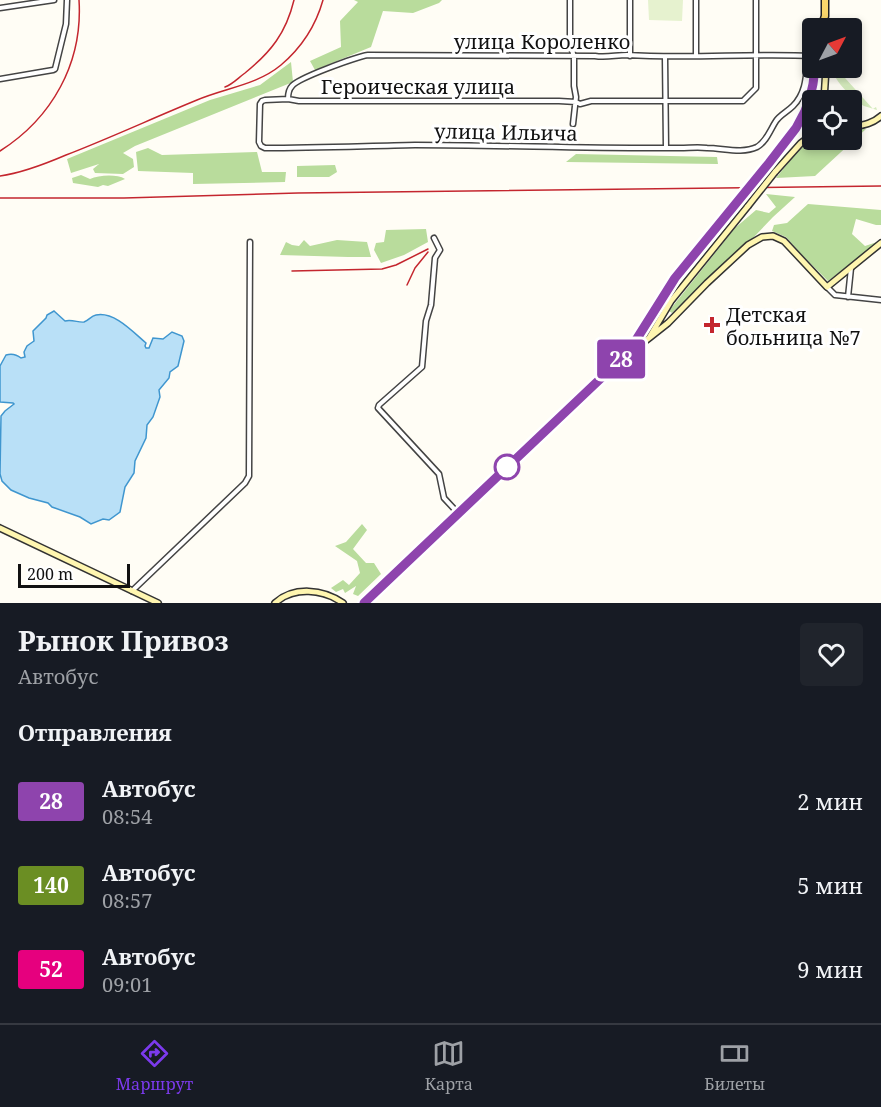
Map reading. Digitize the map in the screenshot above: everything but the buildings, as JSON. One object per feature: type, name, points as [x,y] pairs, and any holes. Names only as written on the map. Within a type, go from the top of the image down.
[{"type":"main road","points":[[825,0],[825,18]]},
{"type":"main road","points":[[364,603],[617,363],[636,340],[672,282],[790,136],[801,119],[810,97],[814,78]]},
{"type":"street","points":[[0,8],[54,0]]},
{"type":"street","points":[[0,78],[55,69],[66,24],[67,0]]},
{"type":"street","points":[[570,0],[570,43],[574,57],[576,97],[573,124]]},
{"type":"street","points":[[630,0],[630,56]]},
{"type":"street","points":[[696,0],[696,56]]},
{"type":"street","points":[[756,0],[756,56]]},
{"type":"street","name":"улица Короленко","points":[[288,99],[294,84],[331,67],[360,57],[378,55],[595,56],[602,58],[802,56]]},
{"type":"street","name":"Героическая улица","points":[[262,101],[288,99],[299,101],[442,100],[576,102],[580,104],[591,101],[743,101],[756,88],[756,56]]},
{"type":"street","points":[[665,57],[666,148]]},
{"type":"street","name":"улица Ильича","points":[[262,101],[259,142],[265,148],[415,145],[734,150],[751,149],[762,143],[780,117],[803,93],[807,78]]},
{"type":"street","points":[[862,125],[874,122],[881,116]]},
{"type":"street","points":[[649,338],[671,301],[775,172],[802,143]]},
{"type":"street","points":[[617,363],[668,323],[748,245],[762,237],[773,236],[784,241],[835,295],[881,300]]},
{"type":"street","points":[[434,238],[440,250],[435,258],[422,367],[378,408],[439,474],[444,498],[458,513]]},
{"type":"street","points":[[132,591],[245,483],[249,476],[250,242]]},
{"type":"street","points":[[827,287],[881,243]]},
{"type":"street","points":[[848,297],[851,268]]},
{"type":"street","points":[[661,317],[662,321],[668,323]]},
{"type":"street","points":[[0,528],[158,603]]},
{"type":"street","points":[[275,603],[280,598],[294,592],[305,591],[325,594],[343,603]]},
{"type":"green space","points":[[354,0],[442,0],[413,13],[383,11],[371,47],[315,70],[310,61],[341,47],[340,21],[358,2]]},
{"type":"green space","points":[[648,0],[683,0],[682,21],[649,20]]},
{"type":"green space","points":[[291,62],[293,82],[135,146],[123,153],[133,159],[134,167],[123,174],[95,173],[93,169],[99,164],[71,173],[67,159],[210,100],[260,85]]},
{"type":"green space","points":[[836,78],[845,78],[856,90],[845,90]]},
{"type":"green space","points":[[862,97],[873,109],[864,106]]},
{"type":"green space","points":[[802,146],[802,150],[843,150],[815,176],[776,178]]},
{"type":"green space","points":[[148,148],[162,155],[257,152],[262,172],[286,172],[285,182],[193,184],[193,173],[138,171],[136,152]]},
{"type":"green space","points":[[576,154],[717,157],[718,164],[566,162]]},
{"type":"green space","points":[[335,165],[337,172],[329,177],[297,177],[297,166]]},
{"type":"green space","points":[[81,175],[90,179],[117,176],[125,179],[108,186],[98,187],[73,183],[72,178]]},
{"type":"green space","points":[[766,194],[795,197],[672,313],[669,311],[735,228],[756,210],[769,213],[776,207]]},
{"type":"green space","points":[[808,204],[881,210],[881,225],[856,219],[852,234],[865,246],[880,241],[828,281],[786,237],[772,231],[774,225],[787,223]]},
{"type":"green space","points":[[426,229],[428,242],[404,255],[381,263],[374,250],[376,243],[384,242],[386,230]]},
{"type":"green space","points":[[304,240],[310,246],[337,240],[367,242],[371,257],[280,255],[286,242],[299,246]]},
{"type":"green space","points":[[362,524],[367,530],[353,549],[366,563],[374,563],[381,574],[358,596],[353,594],[356,586],[345,593],[343,589],[336,592],[331,588],[343,580],[349,585],[360,573],[357,561],[335,546],[346,542]]},
{"type":"water","points":[[54,311],[65,321],[84,322],[96,315],[110,316],[135,333],[146,343],[146,348],[149,348],[153,338],[163,339],[172,332],[182,336],[184,341],[178,366],[170,372],[169,378],[159,390],[160,397],[153,417],[147,425],[146,438],[135,461],[134,473],[125,487],[120,512],[109,520],[103,519],[91,524],[80,517],[52,507],[48,503],[11,490],[2,481],[0,474],[1,416],[14,404],[0,402],[0,366],[6,355],[25,357],[24,352],[27,346],[34,341],[33,331],[47,315]]},
{"type":"railway","points":[[0,151],[35,122],[60,87],[76,46],[79,0]]},
{"type":"railway","points":[[225,87],[245,73],[270,49],[287,22],[294,0]]},
{"type":"railway","points":[[0,176],[42,165],[197,100],[240,86],[272,72],[301,44],[312,27],[323,0]]},
{"type":"railway","points":[[0,198],[881,186]]},
{"type":"railway","points":[[292,271],[382,269],[396,265],[428,249]]},
{"type":"railway","points":[[407,285],[415,268],[428,252]]},
{"type":"bus line","name":"28","points":[[364,603],[617,363],[636,340],[675,278],[796,128],[810,97],[814,78]]},
{"type":"place","name":"Детская больница №7","points":[[712,325]]}]
